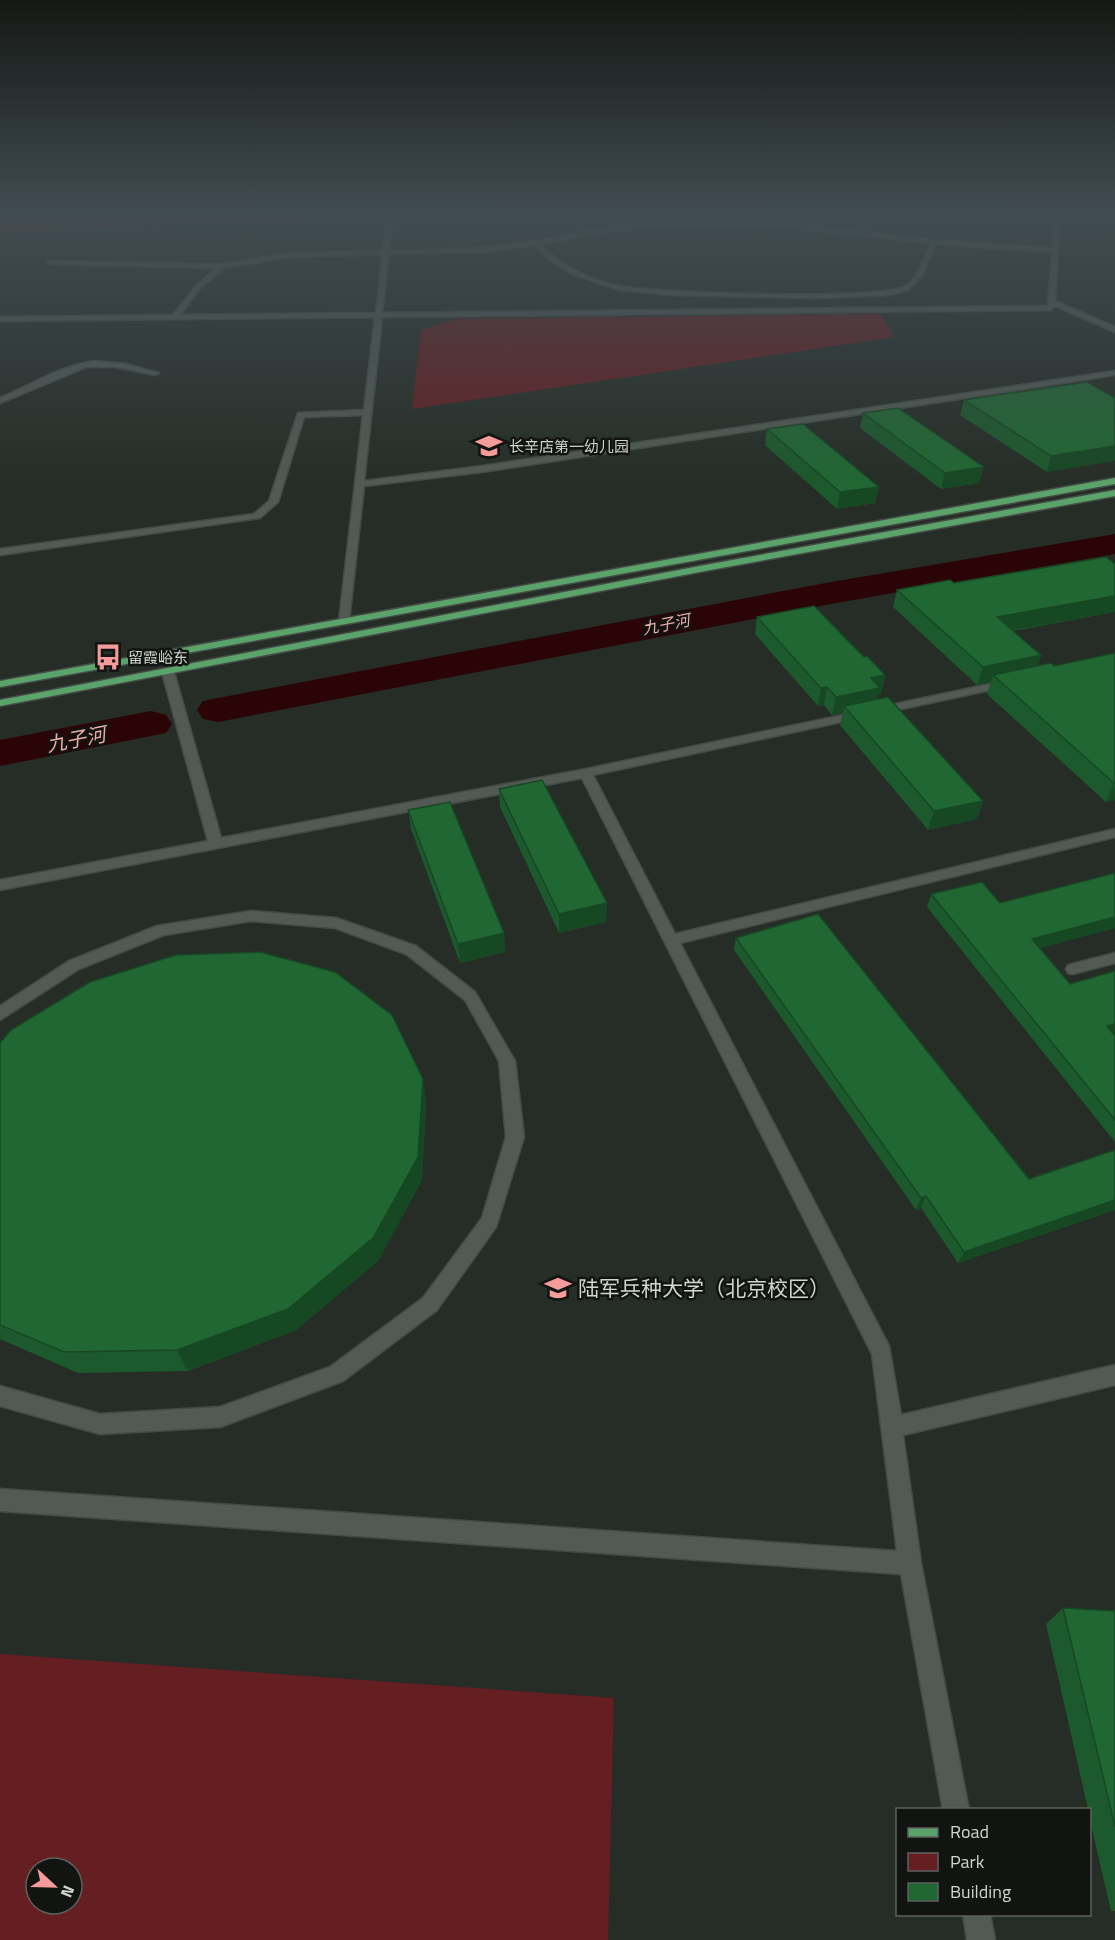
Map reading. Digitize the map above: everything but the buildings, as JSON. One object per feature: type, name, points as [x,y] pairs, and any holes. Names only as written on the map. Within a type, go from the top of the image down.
[{"type":"main road","points":[[0,684],[1115,481]]},
{"type":"main road","points":[[0,703],[705,568],[1115,494]]},
{"type":"street","points":[[176,316],[184,306]]},
{"type":"street","points":[[344,621],[379,306]]},
{"type":"street","points":[[0,319],[1051,309],[1051,306]]},
{"type":"street","points":[[1060,306],[1115,330]]},
{"type":"street","points":[[0,401],[78,366],[94,364],[154,373]]},
{"type":"street","points":[[359,484],[482,469],[1115,373]]},
{"type":"street","points":[[0,552],[257,516],[273,502],[301,415],[367,412]]},
{"type":"street","points":[[168,672],[216,844]]},
{"type":"street","points":[[0,885],[586,773],[1023,681]]},
{"type":"street","points":[[586,773],[882,1353],[910,1563],[956,1808]]},
{"type":"street","points":[[671,940],[1115,833]]},
{"type":"street","points":[[0,1014],[74,964],[162,930],[251,916],[336,923],[411,950],[470,996],[507,1061],[515,1137],[490,1221],[430,1304],[336,1374],[220,1417],[209,1418],[100,1424],[0,1396]]},
{"type":"street","points":[[1073,969],[1115,958]]},
{"type":"street","points":[[892,1427],[1115,1375]]},
{"type":"street","points":[[0,1500],[910,1563]]},
{"type":"street","points":[[976,1916],[981,1940]]},
{"type":"green space","points":[[880,314],[894,337],[412,409],[421,330],[457,319]]},
{"type":"green space","points":[[0,1654],[614,1698],[608,1940],[0,1940]]},
{"type":"waterway","name":"九子河","points":[[218,710],[831,593],[1115,544]]},
{"type":"waterway","name":"九子河","points":[[0,753],[151,724]]},
{"type":"place","name":"长辛店第一幼儿园","points":[[489,446]]},
{"type":"place","name":"留霞峪东","points":[[108,657]]},
{"type":"place","name":"陆军兵种大学（北京校区）","points":[[558,1288]]}]
